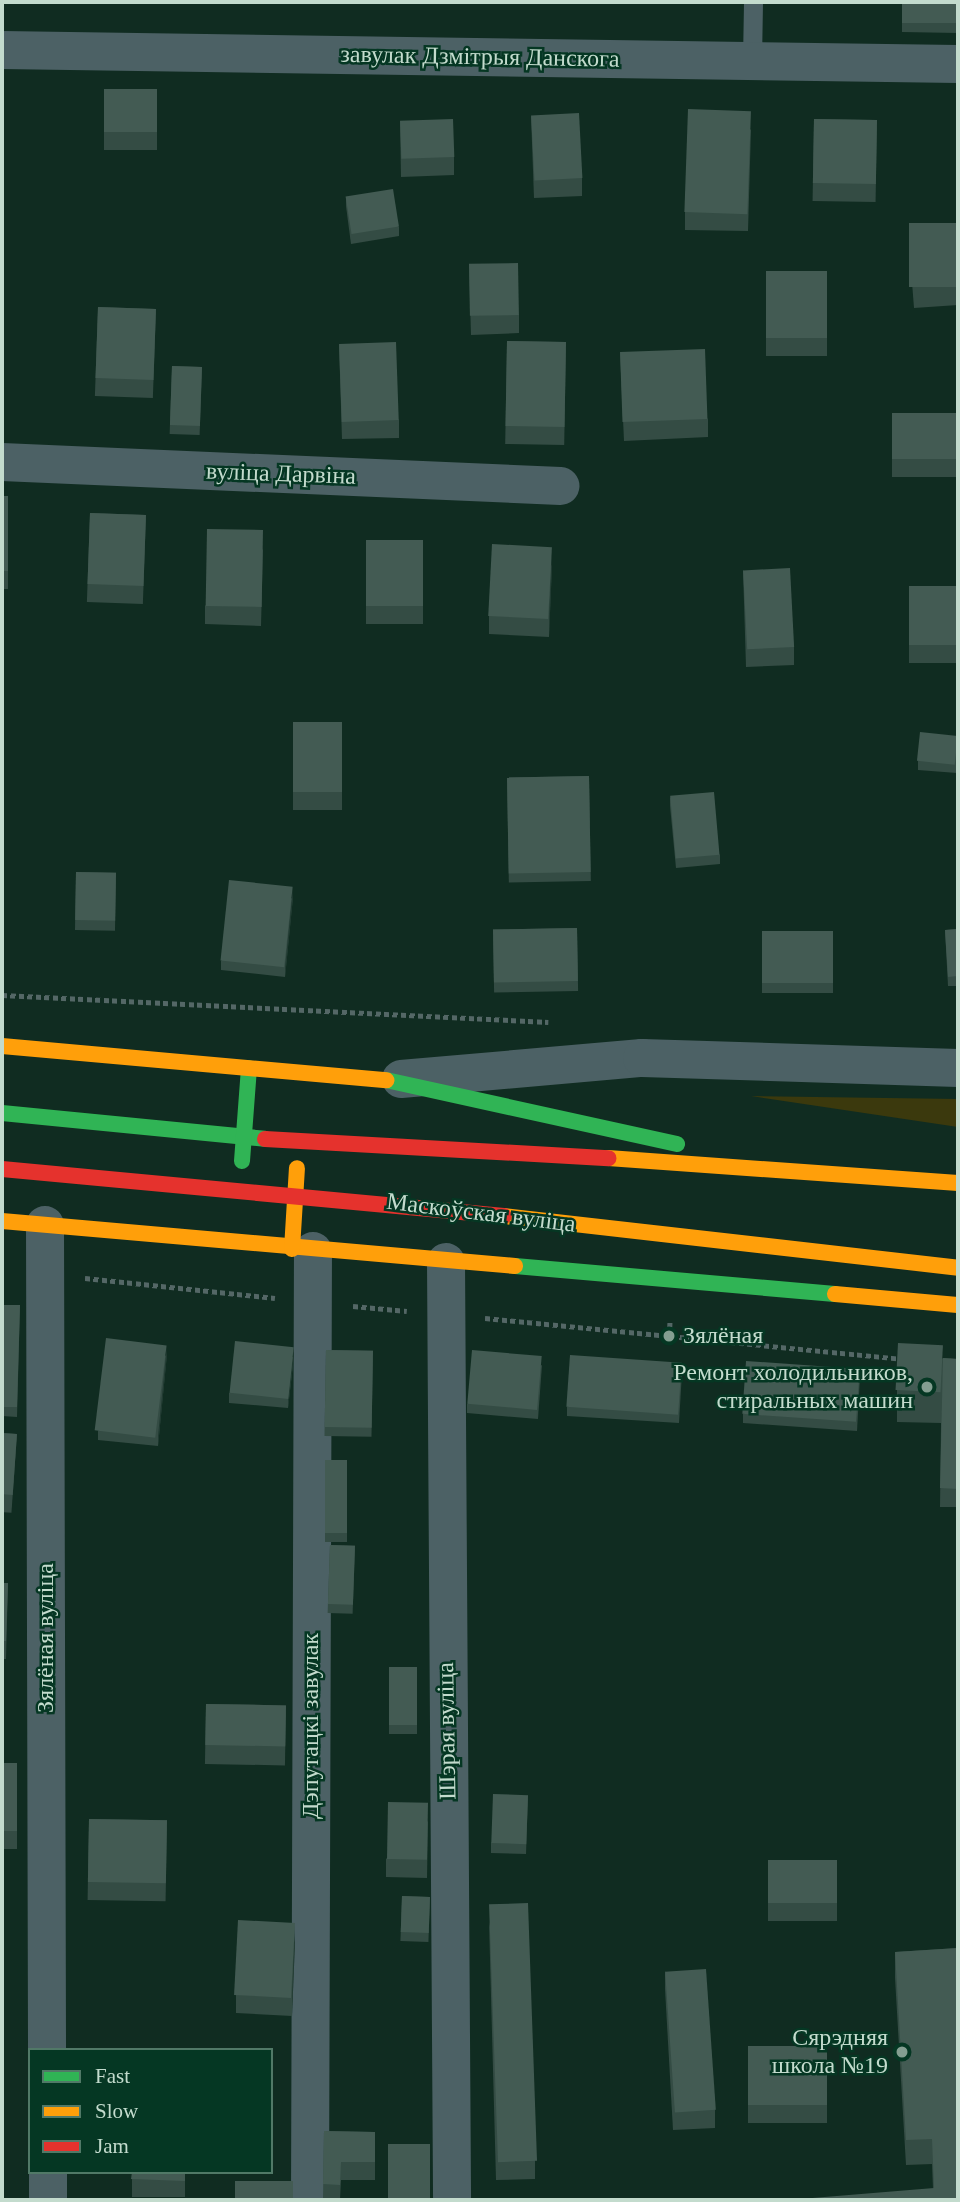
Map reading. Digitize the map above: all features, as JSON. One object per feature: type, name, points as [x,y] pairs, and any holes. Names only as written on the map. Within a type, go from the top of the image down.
[{"type":"main road","points":[[2,1046],[386,1080],[778,1167]]},
{"type":"main road","points":[[239,1188],[249,1068]]},
{"type":"main road","points":[[2,1113],[243,1138],[778,1167],[958,1183]]},
{"type":"main road","points":[[299,1141],[296,1192],[303,1250]]},
{"type":"main road","name":"Маскоўская вуліца","points":[[2,1169],[296,1192],[958,1268]]},
{"type":"main road","name":"Маскоўская вуліца","points":[[2,1221],[303,1250],[958,1305]]},
{"type":"street","name":"завулак Дзмітрыя Данскога","points":[[2,50],[958,64]]},
{"type":"street","name":"вуліца Дарвіна","points":[[2,462],[561,485]]},
{"type":"street","points":[[386,1080],[642,1058],[958,1068]]},
{"type":"street","name":"Зялёная вуліца","points":[[45,1225],[47,2048]]},
{"type":"street","name":"Дэпутацкі завулак","points":[[303,1250],[310,2200]]},
{"type":"street","name":"Шэрая вуліца","points":[[446,1262],[452,2200]]},
{"type":"street","points":[[48,2174],[48,2200]]},
{"type":"lane","points":[[752,60],[753,2]]},
{"type":"path","points":[[2,995],[559,1023]]},
{"type":"shaded area","points":[[751,1096],[958,1099],[958,1127]]},
{"type":"building","points":[[902,2],[958,2],[958,23],[902,23]]},
{"type":"building","points":[[104,89],[157,89],[157,132],[104,132]]},
{"type":"building","points":[[688,109],[751,111],[747,214],[684,212]]},
{"type":"building","points":[[579,113],[582,178],[534,180],[531,116]]},
{"type":"building","points":[[453,119],[454,157],[401,159],[400,121]]},
{"type":"building","points":[[814,119],[877,120],[876,184],[813,183]]},
{"type":"building","points":[[393,189],[399,227],[352,234],[346,197]]},
{"type":"building","points":[[909,223],[958,223],[958,287],[909,287]]},
{"type":"building","points":[[518,263],[519,315],[470,316],[469,264]]},
{"type":"building","points":[[766,271],[827,271],[827,338],[766,338]]},
{"type":"building","points":[[98,307],[156,309],[153,380],[96,378]]},
{"type":"building","points":[[507,341],[566,342],[565,427],[506,426]]},
{"type":"building","points":[[396,342],[399,420],[342,422],[339,344]]},
{"type":"building","points":[[705,349],[707,419],[622,422],[620,352]]},
{"type":"building","points":[[172,366],[202,367],[200,426],[170,425]]},
{"type":"building","points":[[892,413],[958,413],[958,459],[892,459]]},
{"type":"building","points":[[2,496],[8,496],[8,571],[2,571]]},
{"type":"building","points":[[90,513],[146,515],[143,586],[88,584]]},
{"type":"building","points":[[207,529],[263,530],[262,607],[206,606]]},
{"type":"building","points":[[366,540],[423,540],[423,606],[366,606]]},
{"type":"building","points":[[492,544],[552,547],[548,619],[488,616]]},
{"type":"building","points":[[790,568],[794,647],[747,649],[743,570]]},
{"type":"building","points":[[909,586],[958,586],[958,645],[909,645]]},
{"type":"building","points":[[293,722],[342,722],[342,792],[293,792]]},
{"type":"building","points":[[920,732],[958,736],[955,765],[917,761]]},
{"type":"building","points":[[589,776],[591,872],[509,873],[507,777]]},
{"type":"building","points":[[714,792],[719,855],[676,859],[670,796]]},
{"type":"building","points":[[76,872],[116,873],[115,921],[75,920]]},
{"type":"building","points":[[229,880],[293,887],[284,967],[221,961]]},
{"type":"building","points":[[577,928],[578,981],[494,982],[493,929]]},
{"type":"building","points":[[958,929],[958,976],[948,977],[945,930]]},
{"type":"building","points":[[762,931],[833,931],[833,983],[762,983]]},
{"type":"building","points":[[2,1305],[20,1305],[17,1407],[2,1407]]},
{"type":"building","points":[[106,1338],[167,1345],[155,1438],[95,1430]]},
{"type":"building","points":[[235,1341],[294,1347],[288,1399],[230,1393]]},
{"type":"building","points":[[898,1343],[943,1345],[940,1392],[896,1390]]},
{"type":"building","points":[[326,1350],[373,1351],[372,1428],[325,1427]]},
{"type":"building","points":[[472,1350],[542,1356],[537,1410],[467,1404]]},
{"type":"building","points":[[570,1355],[682,1363],[678,1415],[566,1407]]},
{"type":"building","points":[[943,1358],[958,1359],[958,1489],[940,1488]]},
{"type":"building","points":[[746,1361],[860,1369],[856,1422],[742,1414]]},
{"type":"building","points":[[2,1433],[17,1434],[13,1495],[2,1494]]},
{"type":"building","points":[[325,1460],[347,1460],[347,1533],[325,1533]]},
{"type":"building","points":[[330,1545],[355,1546],[353,1605],[328,1604]]},
{"type":"building","points":[[2,1583],[8,1583],[6,1641],[2,1641]]},
{"type":"building","points":[[389,1667],[417,1667],[417,1725],[389,1725]]},
{"type":"building","points":[[206,1704],[286,1705],[285,1746],[205,1745]]},
{"type":"building","points":[[2,1763],[17,1763],[17,1831],[2,1831]]},
{"type":"building","points":[[493,1794],[528,1795],[526,1844],[491,1843]]},
{"type":"building","points":[[388,1802],[428,1803],[427,1860],[387,1859]]},
{"type":"building","points":[[89,1819],[167,1820],[166,1883],[88,1882]]},
{"type":"building","points":[[768,1860],[837,1860],[837,1903],[768,1903]]},
{"type":"building","points":[[402,1896],[430,1897],[429,1933],[401,1932]]},
{"type":"building","points":[[528,1903],[537,2161],[498,2162],[489,1904]]},
{"type":"building","points":[[238,1920],[295,1923],[291,1998],[234,1995]]},
{"type":"building","points":[[958,1948],[958,2200],[788,2200],[934,2188],[932,2139],[906,2140],[895,1952]]},
{"type":"building","points":[[706,1969],[716,2110],[675,2113],[665,1972]]},
{"type":"building","points":[[748,2046],[827,2046],[827,2105],[748,2105]]},
{"type":"building","points":[[324,2131],[375,2132],[375,2162],[341,2162],[340,2185],[323,2184]]},
{"type":"building","points":[[388,2144],[430,2144],[430,2200],[388,2200]]},
{"type":"building","points":[[132,2174],[185,2174],[185,2181],[131,2179]]},
{"type":"building","points":[[235,2181],[293,2181],[293,2200],[235,2200]]},
{"type":"traffic: fast","points":[[242,1161],[249,1068]]},
{"type":"traffic: fast","points":[[386,1080],[677,1144]]},
{"type":"traffic: fast","points":[[2,1113],[265,1139]]},
{"type":"traffic: fast","points":[[515,1266],[835,1294]]},
{"type":"traffic: slow","points":[[2,1046],[386,1080]]},
{"type":"traffic: slow","points":[[608,1158],[958,1183]]},
{"type":"traffic: slow","points":[[292,1249],[297,1168]]},
{"type":"traffic: slow","points":[[504,1216],[958,1268]]},
{"type":"traffic: slow","points":[[2,1221],[515,1266]]},
{"type":"traffic: slow","points":[[835,1294],[958,1305]]},
{"type":"traffic: jam","points":[[265,1139],[608,1158]]},
{"type":"traffic: jam","points":[[2,1169],[504,1216]]},
{"type":"place","name":"Зялёная","points":[[669,1336]]},
{"type":"place","name":"Ремонт холодильников, стиральных машин","points":[[927,1387]]},
{"type":"place","name":"Сярэдняя школа №19","points":[[902,2052]]}]
